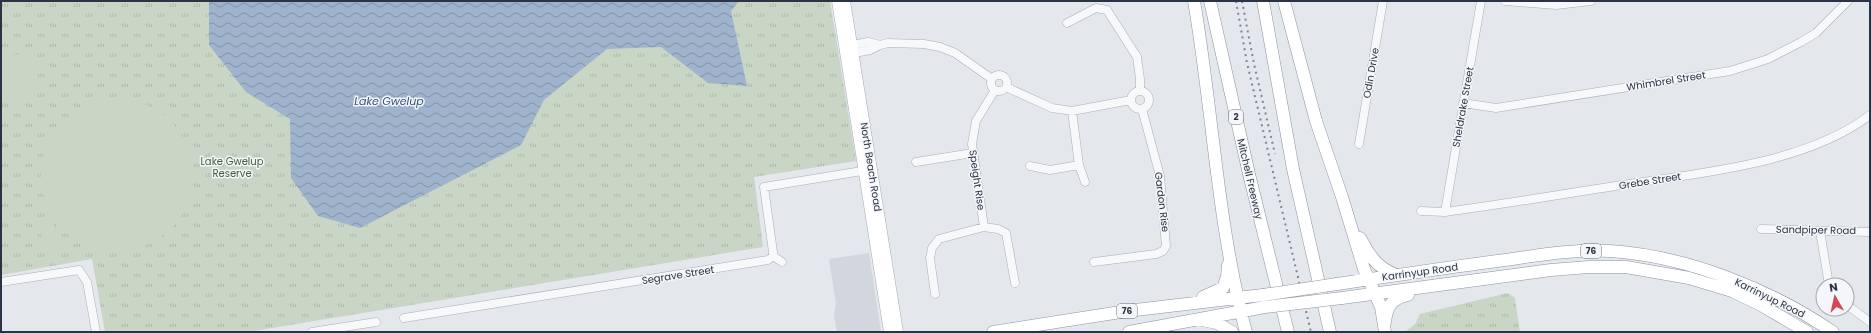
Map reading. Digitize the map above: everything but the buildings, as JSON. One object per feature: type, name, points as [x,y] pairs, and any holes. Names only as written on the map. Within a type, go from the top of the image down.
[{"type":"highway","points":[[1194,1],[1225,227],[1240,311],[1246,332]]},
{"type":"highway","name":"Mitchell Freeway","points":[[1210,1],[1248,174],[1288,332]]},
{"type":"highway","points":[[1263,1],[1293,169],[1330,332]]},
{"type":"highway","points":[[1284,1],[1316,121],[1348,214],[1368,279],[1381,308],[1385,331]]},
{"type":"highway","points":[[1348,214],[1368,252],[1378,266],[1396,275]]},
{"type":"highway","points":[[1167,306],[1204,297],[1223,288],[1227,277],[1228,268],[1225,227]]},
{"type":"highway","points":[[1590,251],[1588,260],[1592,262],[1626,267]]},
{"type":"highway","name":"Karrinyup Road","points":[[993,332],[1127,311],[1263,295],[1519,258],[1590,251],[1636,253],[1667,259],[1719,275],[1745,284],[1832,332]]},
{"type":"highway","name":"Karrinyup Road","points":[[1130,332],[1265,307],[1376,295],[1551,270],[1588,267],[1626,267],[1681,277],[1732,291],[1761,305],[1807,332]]},
{"type":"highway","points":[[1385,331],[1388,308],[1393,301],[1398,297],[1439,285]]},
{"type":"highway","points":[[1127,311],[1130,332]]},
{"type":"highway","points":[[1196,319],[1217,323],[1232,332]]},
{"type":"main road","name":"North Beach Road","points":[[837,1],[848,50],[867,170],[889,332]]},
{"type":"main road","name":"North Beach Road","points":[[845,1],[848,50]]},
{"type":"main road","name":"North Beach Road","points":[[867,170],[898,332]]},
{"type":"street","name":"Odin Drive","points":[[1359,144],[1381,1]]},
{"type":"street","name":"Sheldrake Street","points":[[1445,212],[1481,1]]},
{"type":"street","points":[[1505,1],[1556,5],[1591,1]]},
{"type":"street","name":"Whimbrel Street","points":[[1463,103],[1496,108],[1730,71],[1768,59],[1812,36],[1848,1]]},
{"type":"street","points":[[1067,23],[1096,8],[1107,10],[1137,57],[1140,91]]},
{"type":"street","points":[[848,50],[868,42],[880,45],[907,42],[940,47],[955,53],[992,79]]},
{"type":"street","points":[[997,75],[1003,76],[1007,81],[1006,86],[1000,91],[995,90],[992,86],[992,79],[997,75]]},
{"type":"street","points":[[1006,86],[1052,108],[1072,111],[1131,100]]},
{"type":"street","name":"Speight Rise","points":[[984,227],[972,144],[976,121],[995,90]]},
{"type":"street","points":[[1131,100],[1133,95],[1140,91]]},
{"type":"street","points":[[1131,100],[1136,108],[1142,109],[1148,105],[1149,99],[1146,94],[1140,91]]},
{"type":"street","name":"Gardon Rise","points":[[1094,262],[1156,254],[1163,251],[1166,246],[1160,176],[1142,109]]},
{"type":"street","points":[[1072,111],[1080,166],[1085,182]]},
{"type":"street","name":"Grebe Street","points":[[1421,211],[1445,212],[1743,166],[1819,142],[1856,124],[1870,114]]},
{"type":"street","points":[[916,162],[973,152]]},
{"type":"street","points":[[1030,166],[1050,170],[1080,166]]},
{"type":"street","points":[[782,262],[773,256],[764,187],[867,170]]},
{"type":"street","points":[[935,294],[930,258],[932,248],[939,239],[984,227],[998,229],[1006,233],[1015,283]]},
{"type":"street","name":"Sandpiper Road","points":[[1762,229],[1870,232]]},
{"type":"street","points":[[1820,231],[1828,277]]},
{"type":"street","name":"Segrave Street","points":[[404,318],[768,260],[773,256]]},
{"type":"street","points":[[1,282],[80,270],[86,282],[96,332]]},
{"type":"street","points":[[1855,311],[1870,322]]},
{"type":"street","points":[[312,332],[376,322]]},
{"type":"shaded area","points":[[869,253],[881,332],[837,332],[834,315],[836,304],[829,259]]},
{"type":"green space","name":"Lake Gwelup Reserve","points":[[1,1],[830,1],[856,161],[754,177],[763,247],[248,332],[105,332],[92,259],[1,275]]},
{"type":"green space","points":[[30,53],[37,94],[1,100],[1,57]]},
{"type":"green space","points":[[117,99],[146,105],[153,108],[171,121],[184,139],[187,146],[193,175],[187,204],[184,211],[171,229],[153,242],[146,245],[117,251],[88,245],[81,242],[63,229],[50,211],[47,204],[41,175],[47,146],[50,139],[63,121],[81,108],[88,105]]},
{"type":"green space","points":[[53,223],[59,250],[45,253],[39,226]]},
{"type":"green space","points":[[1508,293],[1515,298],[1520,332],[1405,332],[1415,324],[1420,314]]},
{"type":"water","name":"Lake Gwelup","points":[[209,1],[739,1],[731,11],[747,86],[708,83],[661,47],[607,49],[544,100],[521,145],[360,228],[318,216],[291,178],[290,119],[246,92],[209,45]]},
{"type":"railway","points":[[1236,1],[1247,63],[1311,332]]},
{"type":"railway","points":[[1242,1],[1254,64],[1275,154]]}]
